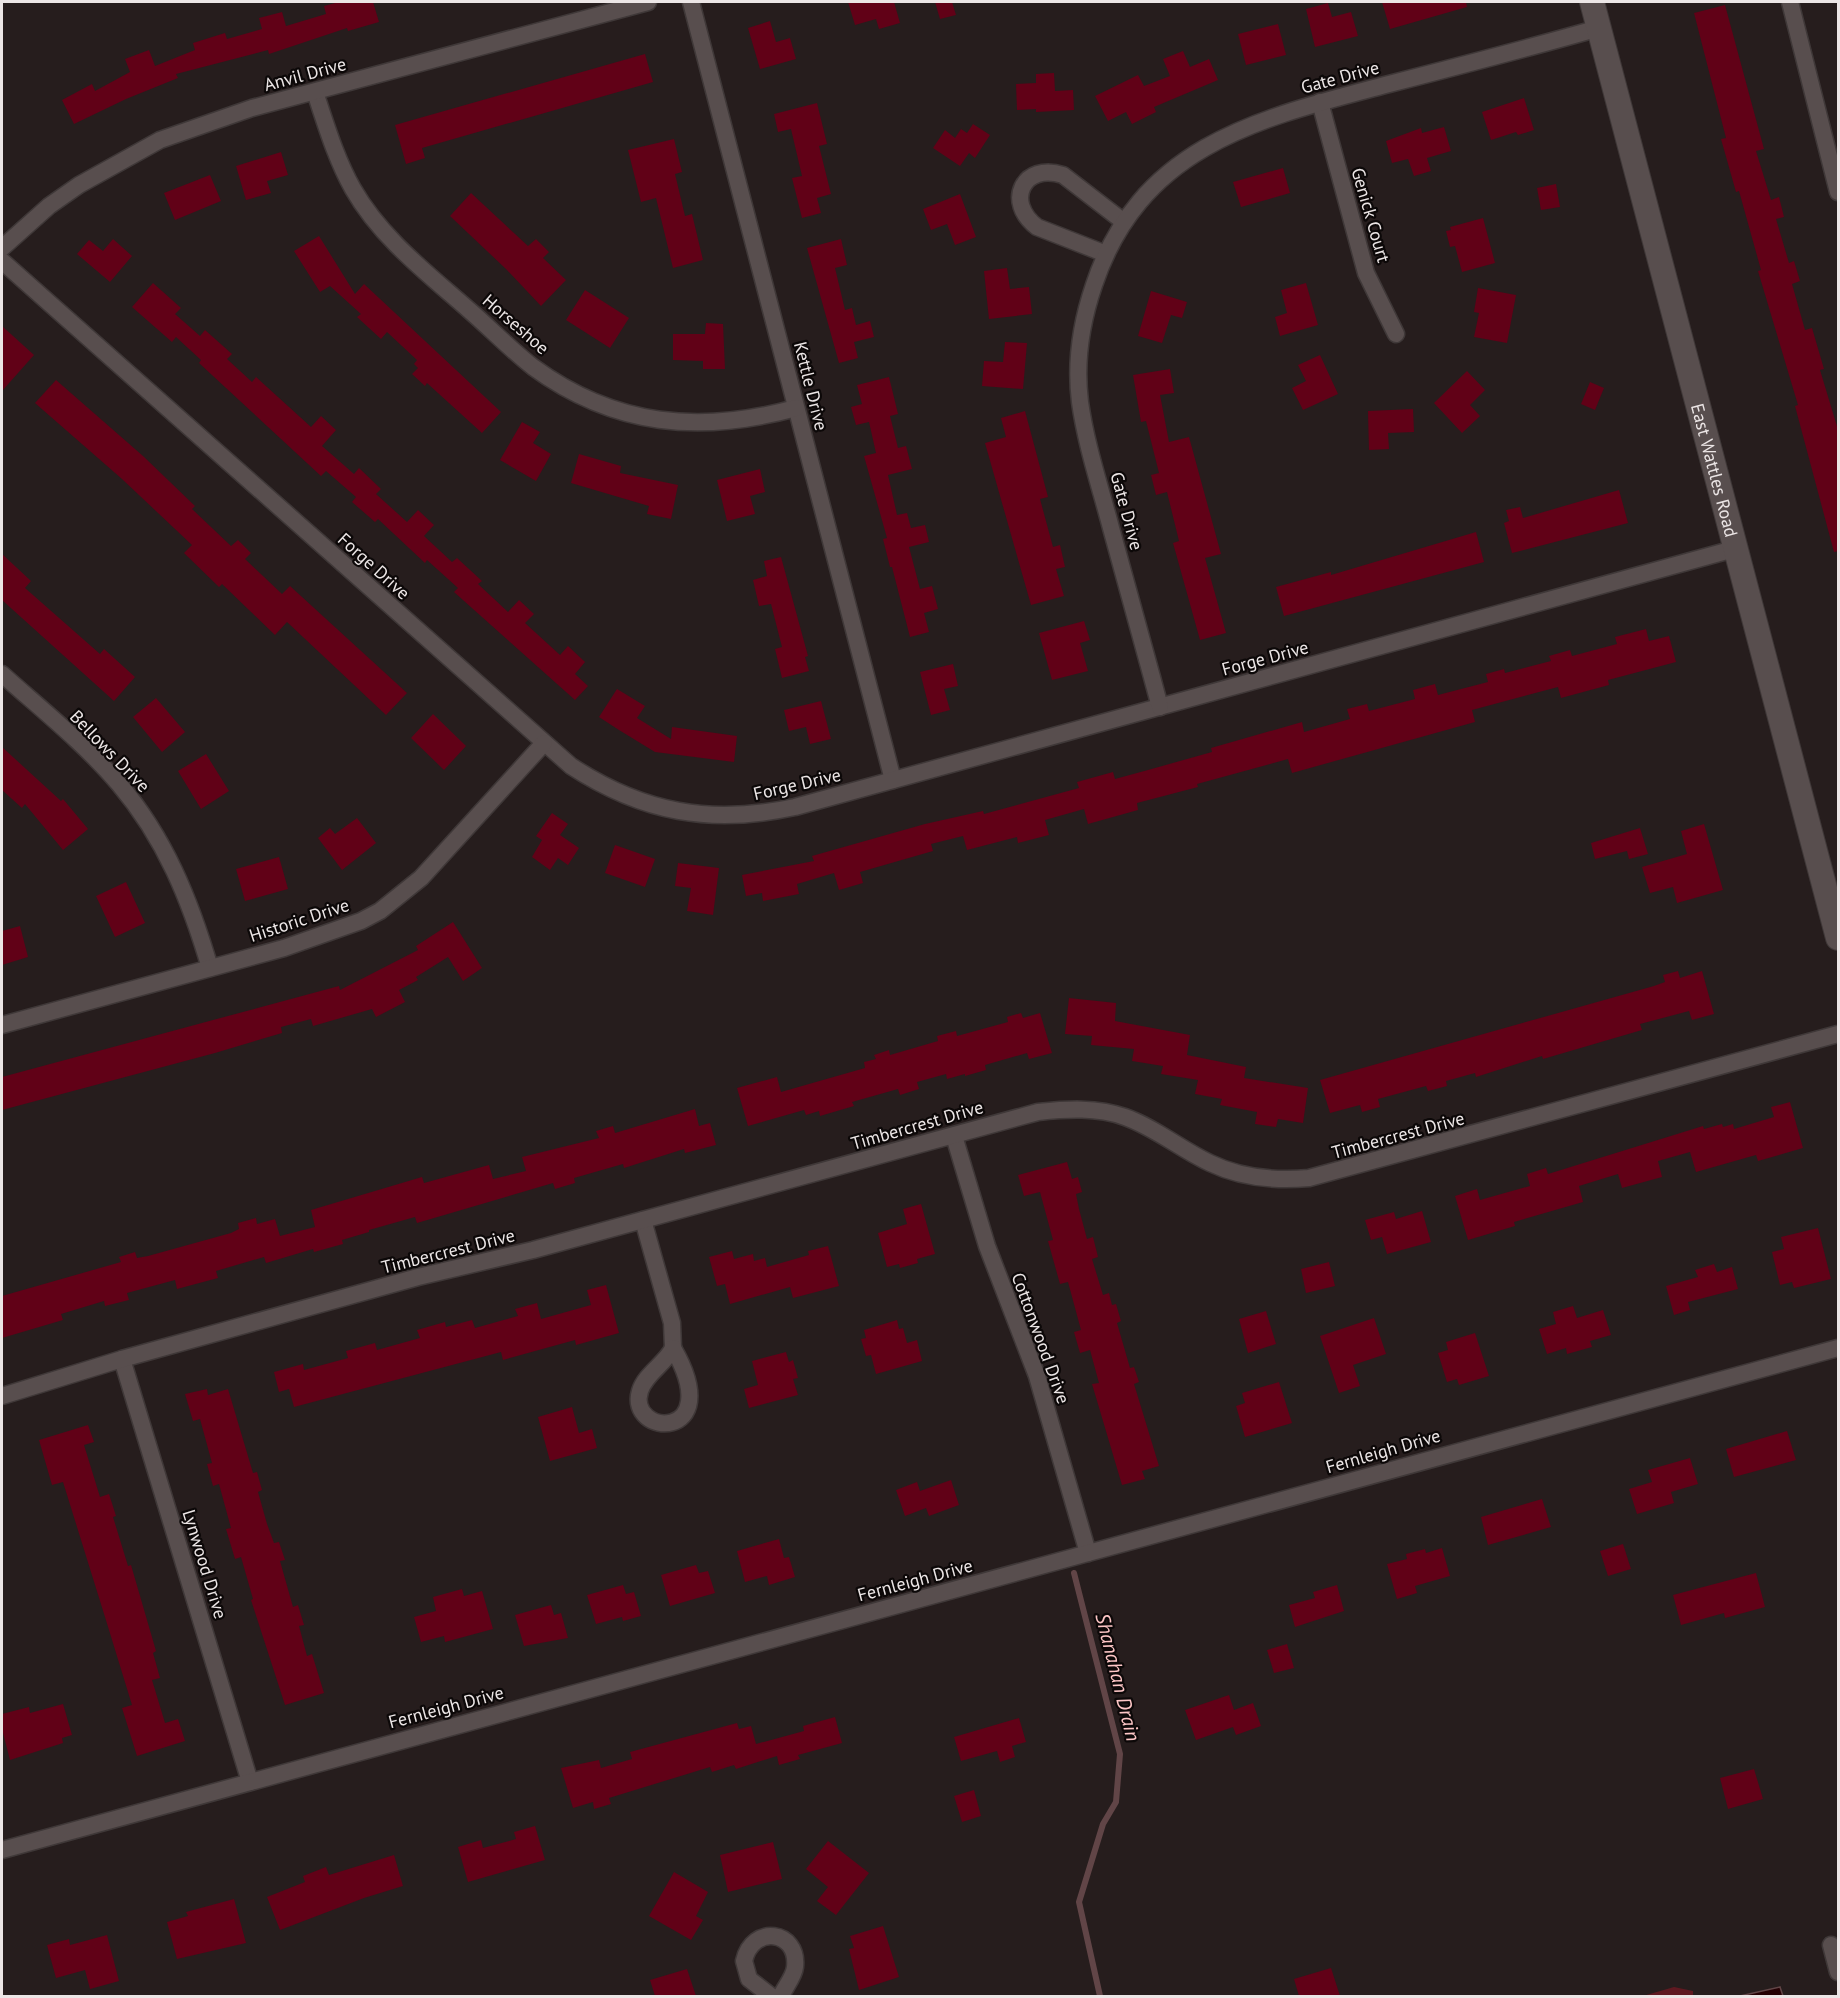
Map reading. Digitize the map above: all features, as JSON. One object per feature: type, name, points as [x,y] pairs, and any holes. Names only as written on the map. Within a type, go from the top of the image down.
[{"type":"main road","name":"East Wattles Road","points":[[1592,2],[1734,549],[1839,938]]},
{"type":"street","name":"Anvil Drive","points":[[2,248],[49,206],[79,185],[142,148],[221,118],[648,2]]},
{"type":"street","name":"Kettle Drive","points":[[691,2],[892,780]]},
{"type":"street","points":[[1790,2],[1839,192]]},
{"type":"street","name":"Gate Drive","points":[[1160,707],[1092,457],[1080,401],[1078,362],[1087,308],[1106,254],[1124,222],[1155,183],[1196,151],[1242,127],[1320,102],[1599,28]]},
{"type":"street","name":"Horseshoe","points":[[315,92],[341,164],[353,188],[376,221],[414,262],[532,366],[554,380],[612,409],[682,424],[739,421],[796,408]]},
{"type":"street","name":"Genick Court","points":[[1320,102],[1366,273],[1396,334]]},
{"type":"street","points":[[1106,254],[1037,227],[1029,221],[1021,205],[1022,187],[1041,172],[1052,172],[1063,176],[1124,222]]},
{"type":"street","name":"Forge Drive","points":[[2,261],[571,766],[620,794],[650,805],[695,815],[717,817],[771,813],[1734,549]]},
{"type":"street","name":"Bellows Drive","points":[[2,676],[100,763],[140,811],[183,887],[210,968]]},
{"type":"street","name":"Historic Drive","points":[[2,1025],[324,936],[380,911],[433,867],[544,743]]},
{"type":"street","name":"Timbercrest Drive","points":[[2,1396],[122,1359],[418,1277],[643,1220],[1038,1112],[1077,1109],[1101,1112],[1147,1125],[1210,1164],[1234,1172],[1283,1180],[1309,1178],[1839,1034]]},
{"type":"street","name":"Cottonwood Drive","points":[[954,1136],[987,1246],[1037,1376],[1088,1554]]},
{"type":"street","points":[[643,1220],[672,1323],[674,1348]]},
{"type":"street","name":"Fernleigh Drive","points":[[2,1850],[1839,1348]]},
{"type":"street","name":"Lynwood Drive","points":[[122,1359],[250,1782]]},
{"type":"street","points":[[771,1996],[749,1979],[744,1961],[751,1944],[768,1935],[778,1936],[787,1942],[795,1958],[794,1973],[781,1996]]},
{"type":"street","points":[[1831,1946],[1839,1972]]},
{"type":"shaded area","points":[[1674,1987],[1693,1991],[1693,1996],[1643,1996]]},
{"type":"shaded area","points":[[1780,1987],[1783,1996],[1740,1996]]},
{"type":"building","points":[[339,2],[373,2],[379,22],[348,31],[347,28],[269,54],[268,50],[176,74],[178,78],[126,99],[74,124],[62,100],[92,84],[95,91],[130,72],[125,59],[149,50],[155,66],[195,50],[193,43],[225,33],[227,39],[262,29],[259,18],[282,12],[286,26],[326,14],[324,6]]},
{"type":"building","points":[[848,2],[894,2],[900,23],[879,29],[876,19],[855,25]]},
{"type":"building","points":[[935,2],[952,2],[956,15],[940,19]]},
{"type":"building","points":[[1382,2],[1466,2],[1467,7],[1390,29]]},
{"type":"building","points":[[1328,3],[1332,17],[1351,12],[1358,36],[1315,47],[1306,9]]},
{"type":"building","points":[[1725,5],[1764,149],[1756,151],[1771,200],[1779,197],[1784,217],[1776,219],[1789,263],[1794,261],[1800,281],[1792,284],[1805,330],[1812,328],[1824,369],[1820,370],[1839,433],[1839,551],[1834,552],[1795,406],[1798,405],[1758,271],[1761,270],[1739,191],[1736,192],[1721,139],[1726,138],[1694,13]]},
{"type":"building","points":[[770,21],[776,42],[790,38],[796,59],[760,69],[748,28]]},
{"type":"building","points":[[1278,24],[1286,55],[1246,65],[1238,34]]},
{"type":"building","points":[[1183,51],[1190,67],[1209,59],[1218,80],[1154,107],[1156,112],[1132,124],[1126,112],[1108,121],[1095,96],[1138,75],[1144,86],[1170,76],[1163,59]]},
{"type":"building","points":[[645,54],[653,82],[422,148],[425,158],[406,164],[395,125]]},
{"type":"building","points":[[1054,73],[1055,91],[1073,90],[1074,110],[1036,112],[1036,109],[1017,110],[1016,84],[1036,83],[1036,74]]},
{"type":"building","points":[[1524,98],[1534,130],[1518,135],[1516,132],[1491,140],[1482,112]]},
{"type":"building","points":[[817,103],[827,144],[819,146],[831,194],[817,198],[821,213],[802,218],[792,178],[802,176],[791,129],[778,132],[774,114]]},
{"type":"building","points":[[973,124],[990,135],[975,158],[969,153],[960,166],[933,148],[945,130],[955,138],[961,129],[967,133]]},
{"type":"building","points":[[1444,127],[1451,151],[1427,158],[1431,171],[1414,176],[1408,159],[1392,163],[1386,141],[1421,128],[1422,133]]},
{"type":"building","points":[[674,139],[682,172],[675,174],[685,216],[692,214],[703,260],[673,268],[656,198],[641,202],[628,150]]},
{"type":"building","points":[[281,152],[288,175],[267,181],[271,193],[246,200],[236,166]]},
{"type":"building","points":[[1283,168],[1290,193],[1241,207],[1233,182]]},
{"type":"building","points":[[210,175],[221,201],[175,220],[164,193]]},
{"type":"building","points":[[1556,184],[1560,207],[1541,210],[1537,188]]},
{"type":"building","points":[[471,193],[528,246],[536,239],[549,252],[543,258],[566,280],[541,306],[450,216]]},
{"type":"building","points":[[960,194],[976,237],[955,245],[947,224],[931,230],[923,209]]},
{"type":"building","points":[[1483,218],[1495,263],[1462,272],[1455,246],[1450,247],[1446,231],[1451,230],[1450,227]]},
{"type":"building","points":[[319,236],[355,294],[364,284],[501,412],[482,433],[427,383],[425,386],[412,374],[418,368],[414,364],[417,360],[387,332],[381,339],[357,317],[361,314],[330,286],[320,292],[294,251]]},
{"type":"building","points":[[113,239],[132,256],[110,282],[77,254],[89,240],[103,251]]},
{"type":"building","points":[[841,239],[847,265],[835,268],[845,310],[852,308],[856,325],[870,321],[874,337],[854,342],[858,358],[839,363],[807,248]]},
{"type":"building","points":[[1007,268],[1010,289],[1029,287],[1032,314],[989,319],[984,271]]},
{"type":"building","points":[[153,283],[181,308],[175,314],[200,336],[205,330],[232,354],[227,359],[252,382],[256,377],[311,427],[321,416],[336,430],[322,446],[354,474],[359,468],[381,489],[376,494],[407,522],[418,510],[434,525],[424,536],[452,562],[457,558],[482,581],[478,584],[508,612],[519,600],[534,614],[525,623],[560,655],[568,646],[585,662],[575,674],[588,686],[575,700],[454,592],[458,588],[427,560],[425,563],[378,519],[375,522],[352,502],[356,497],[326,471],[321,476],[199,363],[201,360],[176,337],[172,342],[132,307]]},
{"type":"building","points":[[1306,283],[1318,325],[1280,336],[1275,317],[1287,313],[1281,290]]},
{"type":"building","points":[[1478,288],[1516,295],[1507,343],[1474,337],[1479,313],[1474,312]]},
{"type":"building","points":[[585,290],[629,318],[610,348],[566,320]]},
{"type":"building","points":[[1151,291],[1187,302],[1182,318],[1171,315],[1162,343],[1138,336]]},
{"type":"building","points":[[706,323],[723,324],[725,369],[703,369],[703,361],[673,360],[673,334],[705,334]]},
{"type":"building","points":[[2,326],[34,355],[2,391]]},
{"type":"building","points":[[1005,342],[1027,343],[1023,389],[982,386],[984,361],[1003,362]]},
{"type":"building","points":[[1320,355],[1338,394],[1303,410],[1292,388],[1306,381],[1298,365]]},
{"type":"building","points":[[1170,369],[1174,393],[1160,395],[1169,442],[1189,437],[1221,554],[1205,558],[1226,633],[1200,640],[1173,543],[1179,541],[1167,492],[1156,495],[1151,475],[1159,473],[1146,421],[1141,422],[1133,375]]},
{"type":"building","points":[[1467,371],[1485,390],[1470,405],[1480,416],[1462,433],[1434,403]]},
{"type":"building","points":[[889,377],[898,414],[890,416],[898,448],[906,446],[912,469],[888,475],[897,515],[907,513],[911,528],[925,525],[929,542],[909,547],[920,589],[932,586],[938,609],[924,613],[929,632],[910,637],[892,567],[890,567],[883,539],[887,538],[864,456],[876,453],[869,422],[856,425],[851,407],[862,404],[857,385]]},
{"type":"building","points":[[56,380],[143,456],[195,506],[192,509],[231,546],[238,540],[251,553],[245,559],[282,594],[290,586],[407,693],[386,715],[287,622],[275,635],[222,584],[219,587],[184,553],[192,545],[122,479],[35,403]]},
{"type":"building","points":[[1590,382],[1604,388],[1595,410],[1581,404]]},
{"type":"building","points":[[1413,409],[1414,432],[1388,433],[1389,449],[1369,450],[1368,411]]},
{"type":"building","points":[[1025,411],[1048,497],[1040,499],[1053,547],[1060,545],[1065,567],[1056,569],[1064,596],[1031,605],[985,443],[1006,437],[1001,418]]},
{"type":"building","points":[[522,422],[540,432],[533,443],[551,454],[536,481],[500,460]]},
{"type":"building","points":[[579,454],[621,466],[620,473],[678,485],[671,519],[647,514],[649,506],[571,483]]},
{"type":"building","points":[[760,469],[765,492],[750,496],[755,514],[727,521],[717,480]]},
{"type":"building","points":[[1619,490],[1628,523],[1512,553],[1504,523],[1509,521],[1506,510],[1520,507],[1523,518]]},
{"type":"building","points":[[1476,532],[1484,562],[1284,616],[1276,587],[1331,572],[1331,575]]},
{"type":"building","points":[[2,554],[31,581],[25,588],[100,654],[104,649],[135,677],[114,701],[2,600]]},
{"type":"building","points":[[781,557],[808,656],[805,657],[809,671],[782,678],[775,649],[782,647],[771,604],[759,606],[753,580],[767,576],[764,561]]},
{"type":"building","points":[[1084,621],[1090,640],[1080,643],[1088,671],[1052,680],[1039,633]]},
{"type":"building","points":[[1646,629],[1649,641],[1669,636],[1676,662],[1608,680],[1609,685],[1561,698],[1558,687],[1472,710],[1475,722],[1292,773],[1288,759],[1197,784],[1198,787],[1137,803],[1138,810],[1088,824],[1084,809],[1045,820],[1049,835],[1018,843],[1017,837],[967,850],[963,836],[931,844],[933,851],[860,872],[863,883],[839,890],[834,873],[797,884],[799,894],[763,901],[762,893],[746,896],[742,875],[814,861],[812,856],[925,824],[983,811],[984,814],[1079,788],[1077,782],[1113,772],[1115,779],[1148,770],[1212,752],[1211,748],[1302,722],[1304,732],[1350,719],[1347,709],[1367,704],[1369,711],[1415,699],[1413,690],[1435,684],[1438,695],[1488,682],[1486,674],[1504,669],[1505,673],[1551,661],[1549,656],[1570,650],[1572,656],[1617,644],[1615,637]]},
{"type":"building","points":[[953,664],[958,686],[944,689],[950,710],[931,715],[920,672]]},
{"type":"building","points":[[617,689],[645,706],[637,718],[671,739],[672,727],[737,736],[734,762],[655,752],[619,730],[599,717]]},
{"type":"building","points":[[156,698],[185,732],[162,752],[133,717]]},
{"type":"building","points":[[821,701],[831,739],[810,744],[806,727],[789,731],[784,710]]},
{"type":"building","points":[[433,714],[466,746],[444,770],[411,738]]},
{"type":"building","points":[[2,747],[61,801],[63,799],[88,829],[63,850],[25,804],[22,808],[2,790]]},
{"type":"building","points":[[206,754],[229,791],[201,809],[178,771]]},
{"type":"building","points":[[552,813],[568,824],[560,835],[579,848],[568,865],[558,858],[550,870],[532,857],[542,840],[536,836]]},
{"type":"building","points":[[357,818],[376,843],[342,870],[318,838],[330,828],[335,834]]},
{"type":"building","points":[[1704,824],[1723,890],[1677,903],[1673,887],[1650,893],[1642,867],[1687,854],[1681,831]]},
{"type":"building","points":[[1640,828],[1648,854],[1629,859],[1627,851],[1595,859],[1591,843]]},
{"type":"building","points":[[615,845],[655,859],[645,887],[605,873]]},
{"type":"building","points":[[279,857],[288,889],[245,901],[236,869]]},
{"type":"building","points":[[678,863],[719,868],[713,915],[687,911],[691,888],[675,886]]},
{"type":"building","points":[[126,882],[145,923],[115,937],[96,896]]},
{"type":"building","points":[[453,922],[482,968],[463,981],[448,957],[416,977],[418,980],[399,990],[405,1002],[376,1017],[372,1009],[313,1026],[311,1019],[281,1027],[282,1033],[215,1053],[2,1110],[2,1077],[339,986],[340,990],[418,950],[416,946]]},
{"type":"building","points":[[20,926],[28,957],[2,965],[2,931]]},
{"type":"building","points":[[1678,971],[1680,978],[1702,971],[1714,1014],[1692,1020],[1689,1011],[1640,1024],[1642,1030],[1543,1059],[1542,1056],[1476,1077],[1475,1073],[1446,1081],[1447,1086],[1428,1091],[1426,1086],[1378,1099],[1380,1107],[1362,1112],[1360,1105],[1330,1113],[1320,1080],[1654,986],[1665,982],[1663,975]]},
{"type":"building","points":[[1069,998],[1116,1003],[1115,1021],[1190,1035],[1187,1055],[1246,1067],[1244,1078],[1308,1088],[1303,1123],[1278,1119],[1276,1127],[1255,1124],[1257,1112],[1220,1105],[1222,1099],[1195,1094],[1198,1080],[1161,1074],[1163,1066],[1132,1061],[1134,1049],[1091,1045],[1092,1036],[1065,1034]]},
{"type":"building","points":[[1021,1013],[1023,1018],[1040,1013],[1052,1053],[1029,1059],[1027,1053],[985,1065],[986,1070],[965,1076],[965,1074],[947,1079],[946,1074],[917,1082],[919,1089],[900,1095],[898,1089],[852,1102],[854,1106],[820,1116],[819,1111],[806,1115],[804,1110],[748,1126],[737,1088],[777,1077],[781,1092],[865,1068],[864,1062],[876,1059],[874,1055],[889,1050],[890,1055],[938,1041],[937,1036],[956,1031],[957,1036],[1008,1022],[1007,1017]]},
{"type":"building","points":[[1790,1102],[1803,1148],[1758,1161],[1756,1155],[1696,1172],[1690,1152],[1658,1161],[1662,1177],[1622,1188],[1618,1174],[1579,1186],[1583,1202],[1514,1222],[1515,1226],[1468,1240],[1455,1196],[1477,1189],[1480,1200],[1530,1186],[1527,1174],[1546,1168],[1548,1174],[1703,1126],[1704,1129],[1722,1124],[1723,1127],[1733,1124],[1734,1129],[1774,1117],[1771,1107]]},
{"type":"building","points":[[695,1109],[699,1126],[710,1123],[716,1145],[685,1153],[684,1149],[624,1168],[623,1164],[574,1178],[575,1183],[555,1189],[553,1183],[417,1223],[415,1217],[369,1230],[369,1232],[342,1240],[343,1244],[314,1252],[313,1249],[266,1263],[264,1257],[216,1271],[218,1278],[177,1289],[175,1280],[127,1293],[129,1300],[105,1306],[104,1301],[61,1314],[63,1320],[2,1338],[2,1296],[121,1262],[119,1257],[135,1252],[137,1258],[148,1256],[231,1233],[239,1229],[238,1223],[256,1218],[257,1224],[275,1219],[280,1236],[315,1227],[311,1210],[422,1177],[424,1183],[489,1165],[493,1179],[526,1171],[522,1157],[599,1138],[596,1131],[613,1126],[615,1133]]},
{"type":"building","points":[[1067,1162],[1072,1179],[1078,1177],[1082,1192],[1076,1194],[1079,1209],[1087,1239],[1093,1237],[1098,1257],[1092,1259],[1103,1295],[1109,1293],[1112,1305],[1116,1304],[1121,1321],[1117,1323],[1130,1368],[1134,1367],[1139,1382],[1134,1384],[1159,1466],[1142,1471],[1145,1479],[1122,1485],[1092,1384],[1099,1383],[1090,1350],[1080,1353],[1074,1332],[1081,1330],[1068,1282],[1060,1284],[1048,1241],[1053,1240],[1040,1192],[1024,1196],[1018,1175]]},
{"type":"building","points":[[921,1204],[935,1254],[917,1259],[918,1263],[900,1268],[899,1264],[887,1267],[878,1233],[907,1224],[903,1209]]},
{"type":"building","points":[[1422,1211],[1431,1242],[1387,1254],[1382,1237],[1371,1240],[1365,1220],[1394,1212],[1396,1219]]},
{"type":"building","points":[[1818,1228],[1831,1279],[1794,1288],[1792,1282],[1780,1285],[1772,1252],[1784,1249],[1781,1237]]},
{"type":"building","points":[[828,1246],[839,1286],[793,1298],[790,1287],[730,1304],[725,1284],[717,1286],[709,1257],[732,1251],[734,1259],[753,1254],[754,1261],[765,1258],[767,1267],[809,1255],[808,1251]]},
{"type":"building","points":[[1329,1262],[1335,1286],[1306,1293],[1301,1269]]},
{"type":"building","points":[[1714,1264],[1717,1272],[1732,1267],[1738,1289],[1688,1302],[1690,1310],[1674,1315],[1666,1286],[1698,1277],[1695,1270]]},
{"type":"building","points":[[606,1285],[619,1333],[576,1345],[575,1340],[503,1360],[501,1352],[294,1407],[289,1389],[279,1392],[274,1372],[303,1364],[304,1370],[348,1358],[346,1351],[375,1343],[377,1350],[420,1338],[417,1330],[445,1322],[446,1327],[472,1320],[475,1328],[518,1316],[515,1309],[537,1303],[541,1319],[591,1305],[587,1290]]},
{"type":"building","points":[[1573,1306],[1577,1318],[1603,1310],[1611,1335],[1590,1341],[1592,1347],[1567,1354],[1566,1348],[1547,1354],[1539,1329],[1556,1324],[1553,1312]]},
{"type":"building","points":[[1266,1311],[1276,1344],[1248,1353],[1239,1319]]},
{"type":"building","points":[[1374,1318],[1386,1354],[1353,1365],[1360,1386],[1339,1393],[1320,1336]]},
{"type":"building","points":[[897,1320],[899,1329],[903,1328],[907,1343],[917,1340],[922,1361],[876,1374],[871,1355],[866,1356],[861,1339],[866,1338],[864,1330]]},
{"type":"building","points":[[1475,1333],[1489,1376],[1459,1385],[1457,1379],[1447,1382],[1438,1353],[1448,1350],[1446,1342]]},
{"type":"building","points":[[786,1352],[789,1362],[793,1360],[798,1378],[793,1379],[798,1395],[749,1408],[744,1389],[758,1385],[752,1361]]},
{"type":"building","points":[[1279,1382],[1292,1423],[1245,1437],[1236,1406],[1245,1403],[1242,1393]]},
{"type":"building","points":[[207,1389],[208,1395],[228,1389],[253,1473],[257,1472],[262,1490],[258,1492],[267,1524],[274,1543],[279,1542],[285,1560],[280,1561],[293,1607],[298,1605],[304,1625],[299,1626],[307,1656],[312,1654],[324,1693],[285,1705],[251,1600],[253,1599],[241,1557],[235,1559],[226,1529],[231,1528],[219,1484],[213,1486],[207,1464],[212,1463],[200,1419],[193,1421],[185,1394]]},
{"type":"building","points":[[572,1407],[579,1433],[592,1429],[597,1448],[550,1461],[538,1417]]},
{"type":"building","points":[[88,1425],[94,1442],[84,1445],[100,1497],[109,1494],[116,1516],[113,1517],[128,1566],[131,1565],[156,1651],[153,1653],[160,1678],[152,1680],[165,1723],[178,1719],[185,1741],[137,1756],[122,1708],[132,1705],[105,1617],[63,1482],[52,1485],[39,1440]]},
{"type":"building","points":[[1787,1431],[1796,1460],[1734,1477],[1726,1449]]},
{"type":"building","points":[[1690,1458],[1698,1484],[1671,1492],[1674,1503],[1637,1514],[1629,1489],[1652,1482],[1648,1470]]},
{"type":"building","points":[[951,1480],[959,1505],[929,1516],[926,1508],[905,1516],[896,1490],[917,1482],[920,1491]]},
{"type":"building","points":[[1542,1499],[1551,1527],[1488,1545],[1481,1517]]},
{"type":"building","points":[[779,1539],[784,1558],[789,1557],[795,1577],[769,1585],[767,1576],[745,1582],[737,1551]]},
{"type":"building","points":[[1623,1544],[1631,1569],[1608,1576],[1600,1551]]},
{"type":"building","points":[[1442,1548],[1450,1576],[1415,1586],[1417,1593],[1397,1599],[1387,1564],[1407,1559],[1406,1554],[1425,1549],[1426,1553]]},
{"type":"building","points":[[696,1565],[699,1573],[708,1571],[715,1593],[670,1606],[661,1575]]},
{"type":"building","points":[[1756,1573],[1765,1607],[1725,1618],[1724,1613],[1681,1625],[1673,1595]]},
{"type":"building","points":[[623,1585],[626,1594],[634,1592],[641,1616],[623,1621],[622,1617],[596,1624],[587,1595]]},
{"type":"building","points":[[1337,1585],[1344,1611],[1295,1627],[1289,1605],[1315,1598],[1313,1592]]},
{"type":"building","points":[[462,1589],[464,1596],[482,1591],[493,1629],[445,1642],[444,1636],[421,1642],[414,1617],[436,1611],[433,1597]]},
{"type":"building","points":[[551,1605],[554,1615],[561,1613],[568,1638],[524,1646],[515,1615]]},
{"type":"building","points":[[1287,1644],[1294,1668],[1274,1673],[1267,1650]]},
{"type":"building","points":[[1229,1695],[1234,1710],[1253,1703],[1261,1726],[1236,1735],[1233,1727],[1196,1740],[1185,1710]]},
{"type":"building","points":[[63,1704],[72,1735],[62,1738],[63,1743],[10,1760],[2,1729],[2,1714],[29,1707],[30,1713]]},
{"type":"building","points":[[835,1717],[842,1743],[798,1755],[800,1759],[779,1765],[777,1756],[736,1769],[734,1765],[712,1772],[710,1767],[609,1798],[611,1804],[594,1809],[593,1802],[573,1808],[561,1768],[599,1760],[601,1768],[632,1759],[630,1752],[737,1723],[739,1729],[751,1726],[756,1744],[804,1731],[803,1726]]},
{"type":"building","points":[[1019,1718],[1026,1742],[1012,1746],[1015,1757],[1000,1762],[997,1751],[961,1761],[954,1737]]},
{"type":"building","points":[[1754,1769],[1763,1799],[1728,1809],[1720,1778]]},
{"type":"building","points":[[974,1790],[981,1816],[962,1822],[954,1796]]},
{"type":"building","points":[[535,1826],[545,1860],[468,1882],[458,1847],[481,1840],[483,1848],[516,1839],[514,1832]]},
{"type":"building","points":[[828,1841],[869,1873],[836,1915],[817,1901],[828,1887],[806,1869]]},
{"type":"building","points":[[773,1842],[782,1879],[728,1892],[720,1855]]},
{"type":"building","points":[[394,1855],[403,1886],[364,1898],[280,1930],[267,1897],[305,1882],[303,1876],[326,1867],[329,1875]]},
{"type":"building","points":[[674,1872],[708,1892],[696,1916],[703,1920],[691,1940],[649,1916]]},
{"type":"building","points":[[234,1899],[246,1943],[177,1959],[167,1922],[188,1916],[186,1912]]},
{"type":"building","points":[[883,1926],[899,1977],[859,1990],[849,1949],[854,1948],[850,1936]]},
{"type":"building","points":[[107,1935],[119,1981],[90,1989],[85,1970],[56,1978],[47,1945],[69,1939],[70,1945]]},
{"type":"building","points":[[1331,1968],[1340,1996],[1299,1996],[1294,1979]]},
{"type":"building","points":[[687,1969],[696,1996],[655,1996],[650,1980]]},
{"type":"waterway","name":"Shanahan Drain","points":[[1074,1573],[1120,1754],[1116,1802],[1103,1824],[1079,1902],[1100,1996]]}]
